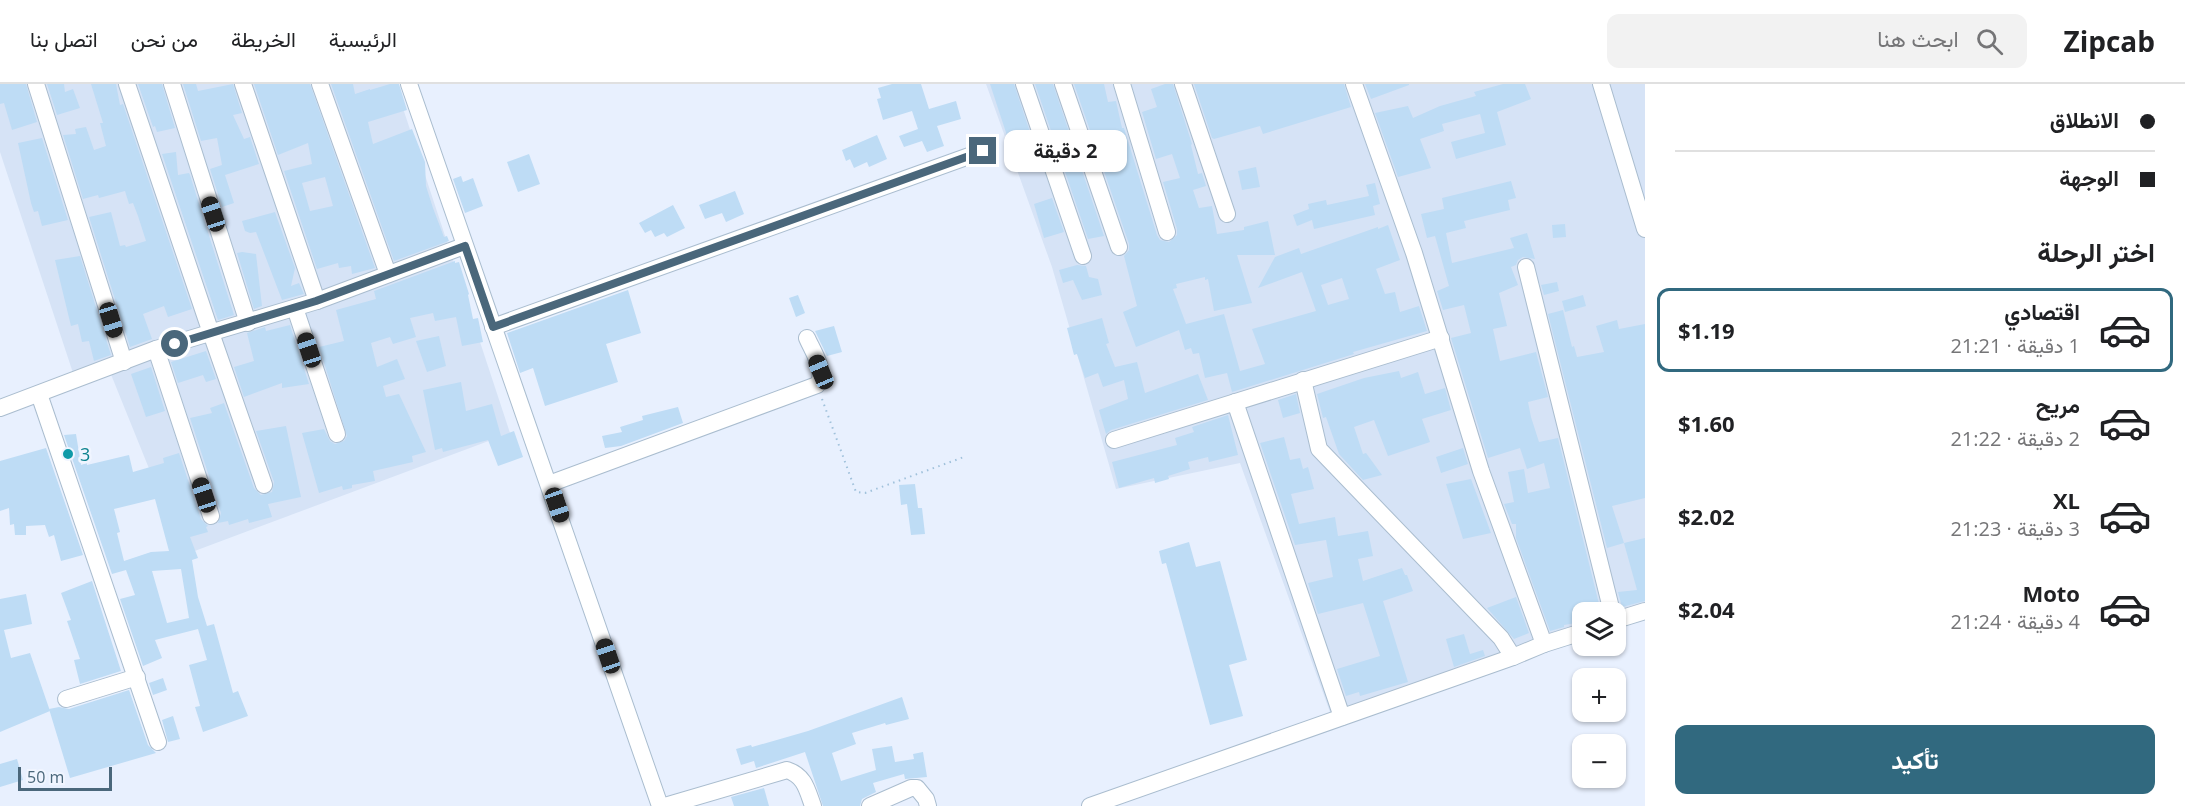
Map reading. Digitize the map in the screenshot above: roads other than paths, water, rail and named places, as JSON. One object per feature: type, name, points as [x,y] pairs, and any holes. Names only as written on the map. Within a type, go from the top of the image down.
[{"type":"street","points":[[36,84],[124,362]]},
{"type":"street","points":[[127,84],[264,485]]},
{"type":"street","points":[[172,84],[248,323]]},
{"type":"street","points":[[243,84],[316,301]]},
{"type":"street","points":[[320,84],[388,274]]},
{"type":"street","points":[[409,84],[660,806]]},
{"type":"street","points":[[1024,84],[1083,256]]},
{"type":"street","points":[[1063,84],[1119,247]]},
{"type":"street","points":[[1122,84],[1167,232]]},
{"type":"street","points":[[1183,84],[1227,214]]},
{"type":"street","points":[[1354,84],[1414,253],[1481,471],[1544,644]]},
{"type":"street","points":[[1601,84],[1645,229]]},
{"type":"street","points":[[493,327],[983,151]]},
{"type":"street","points":[[0,408],[156,349],[316,301],[465,246]]},
{"type":"street","points":[[1526,267],[1610,602]]},
{"type":"street","points":[[295,308],[337,434]]},
{"type":"street","points":[[549,484],[818,385],[821,381],[821,372],[807,338]]},
{"type":"street","points":[[1114,440],[1441,338]]},
{"type":"street","points":[[156,349],[211,516]]},
{"type":"street","points":[[1303,380],[1319,449],[1501,638],[1513,657]]},
{"type":"street","points":[[39,394],[158,742]]},
{"type":"street","points":[[1235,402],[1342,717]]},
{"type":"street","points":[[1626,617],[1645,611]]},
{"type":"street","points":[[1090,806],[1572,635]]},
{"type":"street","points":[[66,699],[136,676]]},
{"type":"street","points":[[665,806],[787,770],[797,773],[804,782],[813,806]]},
{"type":"street","points":[[870,806],[911,788],[921,791],[928,806]]},
{"type":"place","name":"3","points":[[68,454]]}]
